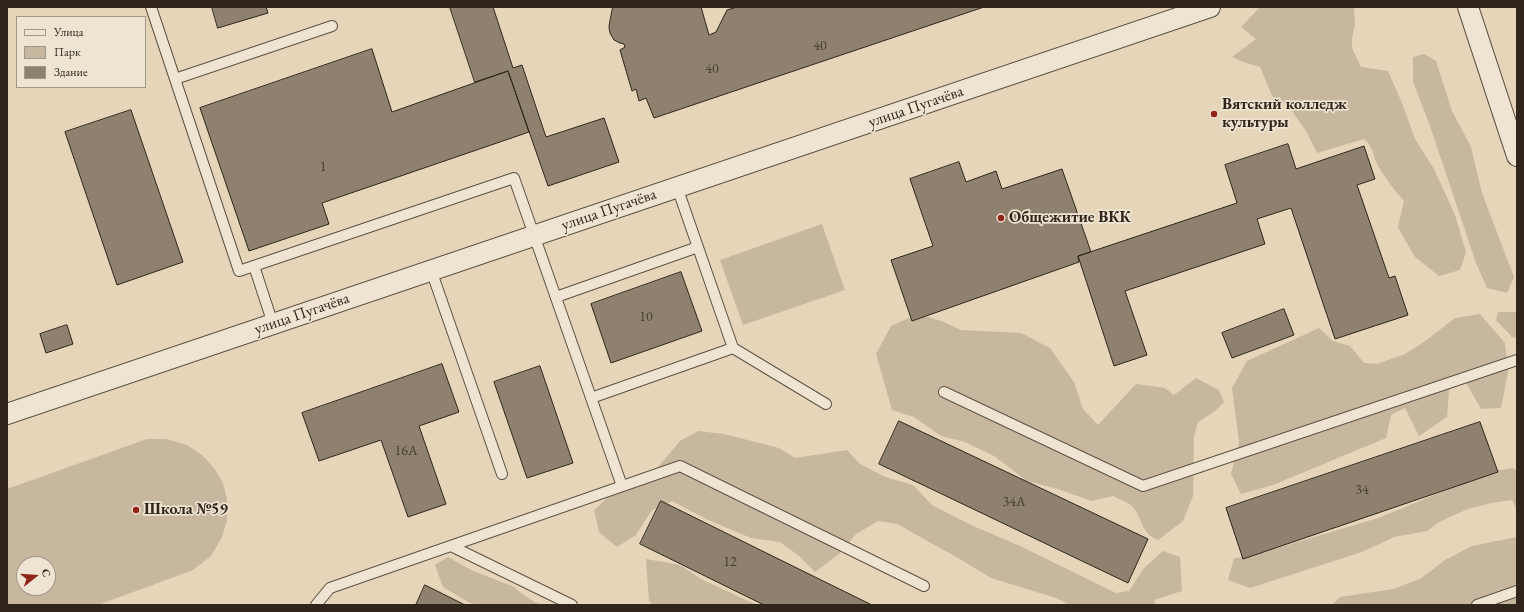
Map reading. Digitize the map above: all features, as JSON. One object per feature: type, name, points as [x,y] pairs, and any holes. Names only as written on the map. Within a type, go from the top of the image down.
[{"type":"street","name":"улица Пугачёва","points":[[7,414],[1210,7]]},
{"type":"street","points":[[1468,7],[1517,156]]},
{"type":"lane","points":[[151,7],[239,270],[514,178],[622,486]]},
{"type":"lane","points":[[175,79],[332,26]]},
{"type":"lane","points":[[677,187],[734,348],[826,404]]},
{"type":"lane","points":[[556,297],[698,247]]},
{"type":"lane","points":[[254,266],[273,324]]},
{"type":"lane","points":[[431,270],[502,474]]},
{"type":"lane","points":[[591,398],[734,348]]},
{"type":"lane","points":[[944,392],[1143,486],[1517,360]]},
{"type":"lane","points":[[316,605],[330,588],[680,466],[924,586]]},
{"type":"lane","points":[[451,546],[572,605]]},
{"type":"lane","points":[[1476,605],[1517,591]]},
{"type":"green space","points":[[1354,7],[1355,25],[1352,48],[1361,67],[1388,71],[1402,103],[1415,139],[1434,169],[1455,215],[1466,252],[1460,270],[1439,276],[1414,256],[1398,227],[1404,201],[1393,189],[1381,171],[1376,162],[1372,149],[1364,139],[1317,153],[1306,131],[1289,107],[1272,96],[1260,67],[1232,57],[1256,39],[1241,27],[1259,8]]},
{"type":"green space","points":[[1424,54],[1436,61],[1452,111],[1471,147],[1482,193],[1514,277],[1507,293],[1487,288],[1476,263],[1429,123],[1413,82],[1413,57]]},
{"type":"green space","points":[[822,224],[845,290],[743,325],[720,260]]},
{"type":"green space","points":[[1498,312],[1517,312],[1517,338],[1512,337],[1496,320]]},
{"type":"green space","points":[[918,314],[944,322],[961,330],[1021,333],[1050,348],[1074,382],[1083,409],[1098,425],[1136,384],[1165,388],[1174,395],[1196,378],[1219,390],[1224,402],[1214,412],[1198,422],[1194,437],[1193,496],[1183,521],[1158,540],[1148,533],[1136,511],[1126,502],[1113,496],[1091,501],[1061,490],[1027,481],[994,456],[965,442],[941,436],[914,417],[892,410],[876,354],[891,326]]},
{"type":"green space","points":[[1480,314],[1505,343],[1508,372],[1501,408],[1481,409],[1465,381],[1449,390],[1447,417],[1419,436],[1405,408],[1391,415],[1386,438],[1273,485],[1241,494],[1231,474],[1239,442],[1232,388],[1247,361],[1319,328],[1333,341],[1350,346],[1364,363],[1377,364],[1405,354],[1424,342],[1455,318]]},
{"type":"green space","points":[[698,431],[724,434],[779,448],[795,458],[847,450],[860,464],[885,477],[913,485],[932,505],[971,525],[1020,546],[1116,593],[1129,591],[1144,568],[1163,551],[1180,557],[1182,591],[1154,600],[1156,605],[1070,605],[1056,598],[991,578],[897,524],[878,521],[856,534],[839,554],[815,572],[799,556],[780,542],[751,538],[706,519],[672,501],[652,510],[636,535],[617,547],[599,532],[594,510],[627,480],[648,479],[680,441]]},
{"type":"green space","points":[[147,439],[166,439],[187,445],[202,455],[214,468],[223,483],[227,499],[227,520],[222,537],[211,556],[193,570],[98,605],[7,605],[7,489]]},
{"type":"green space","points":[[1513,468],[1517,471],[1517,510],[1512,500],[1491,503],[1468,509],[1439,522],[1427,531],[1394,537],[1362,552],[1250,588],[1228,580],[1234,558],[1251,556],[1378,518],[1493,471]]},
{"type":"green space","points":[[1517,537],[1517,605],[1332,605],[1340,597],[1393,589],[1420,579],[1445,560],[1472,546]]},
{"type":"green space","points":[[448,557],[473,571],[512,586],[534,602],[543,605],[478,605],[468,602],[443,587],[435,565]]},
{"type":"green space","points":[[646,559],[680,565],[701,579],[757,605],[652,605],[649,600]]},
{"type":"building","points":[[212,7],[266,7],[268,13],[218,28]]},
{"type":"building","points":[[450,7],[493,7],[513,68],[522,65],[546,137],[604,118],[619,162],[548,186],[508,71],[475,82]]},
{"type":"building","points":[[613,7],[701,7],[709,35],[716,32],[727,10],[737,7],[984,7],[654,118],[646,98],[639,101],[636,89],[632,91],[620,50],[625,47],[624,44],[614,40],[610,33],[609,27]]},
{"type":"building","points":[[372,49],[392,112],[508,71],[529,132],[322,203],[329,224],[249,251],[200,108]]},
{"type":"building","points":[[131,110],[183,262],[117,285],[65,132]]},
{"type":"building","points":[[1288,144],[1296,169],[1364,146],[1375,179],[1357,185],[1389,278],[1395,276],[1408,315],[1335,339],[1291,208],[1257,219],[1265,244],[1125,291],[1147,355],[1114,366],[1078,256],[1237,203],[1225,165]]},
{"type":"building","name":"Общежитие ВКК","points":[[959,162],[966,182],[996,171],[1002,189],[1062,169],[1091,252],[1078,256],[1079,262],[912,321],[891,260],[933,246],[910,179]]},
{"type":"building","points":[[681,272],[702,331],[611,363],[591,304]]},
{"type":"building","points":[[1284,309],[1294,335],[1232,358],[1222,333]]},
{"type":"building","points":[[67,325],[73,344],[46,353],[40,334]]},
{"type":"building","points":[[442,364],[459,412],[419,426],[446,504],[408,517],[381,440],[319,461],[302,413]]},
{"type":"building","points":[[540,366],[573,463],[527,478],[494,382]]},
{"type":"building","points":[[899,421],[1148,539],[1128,583],[879,464]]},
{"type":"building","points":[[1480,422],[1498,472],[1243,559],[1226,508]]},
{"type":"building","points":[[661,501],[872,605],[764,605],[640,544]]},
{"type":"building","points":[[425,585],[465,605],[416,605]]},
{"type":"place","name":"Вятский колледж культуры","points":[[1214,114]]},
{"type":"place","name":"Общежитие ВКК","points":[[1001,218]]},
{"type":"place","name":"Школа №59","points":[[136,510]]}]
